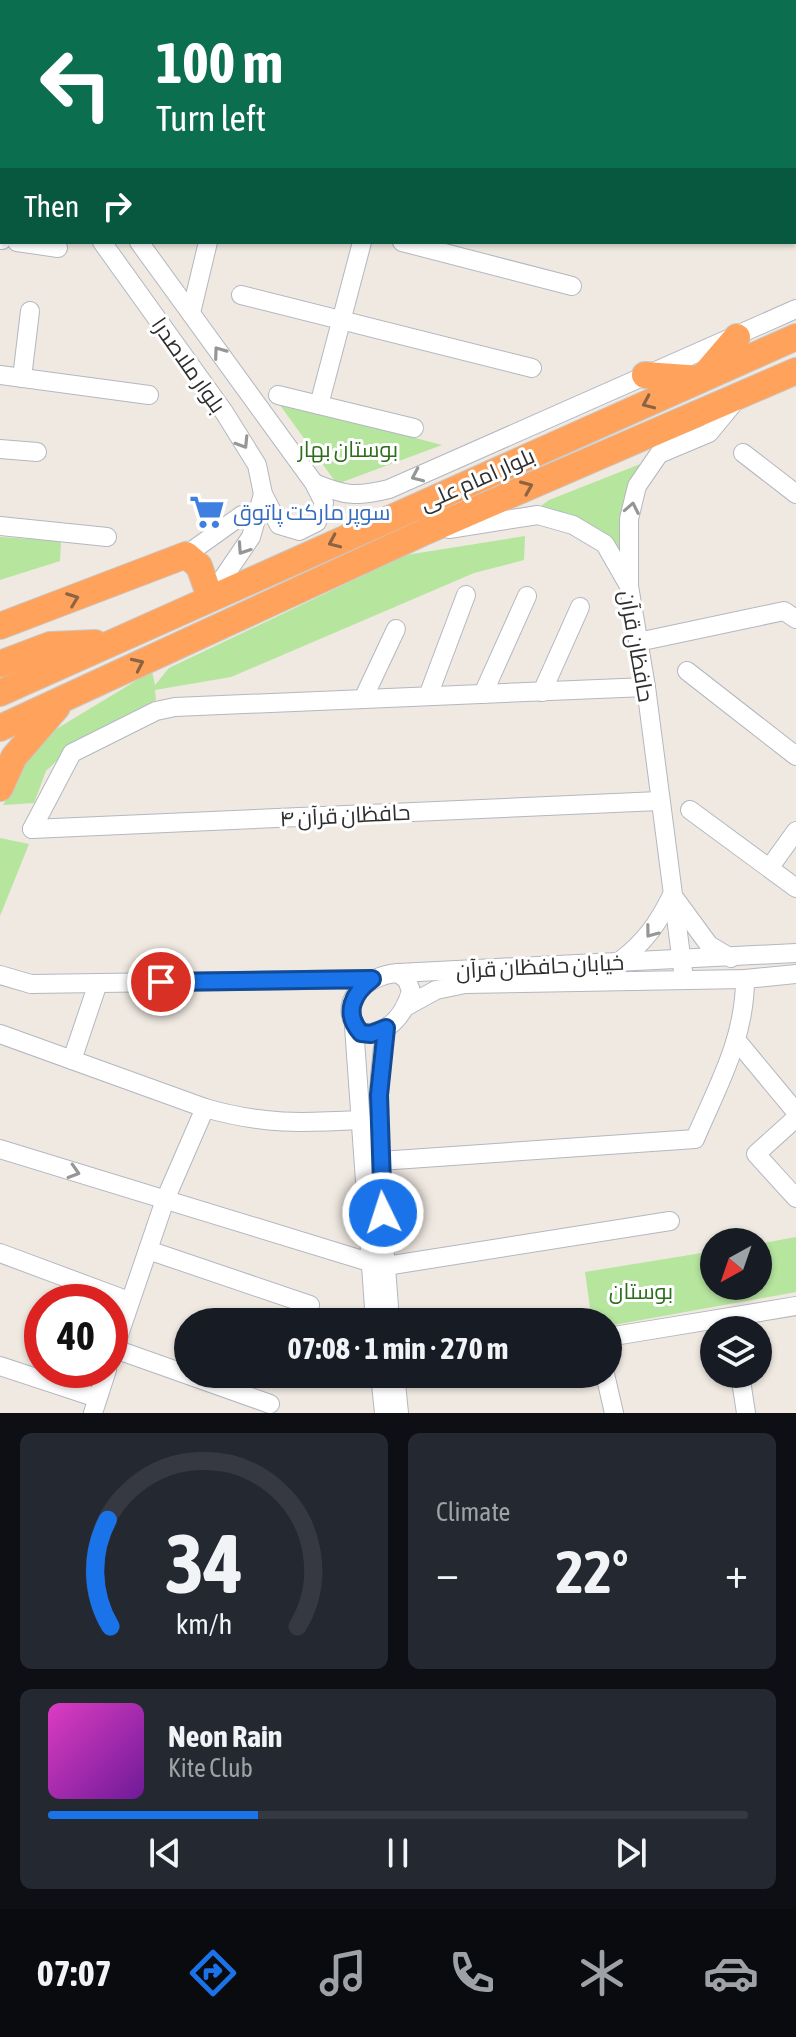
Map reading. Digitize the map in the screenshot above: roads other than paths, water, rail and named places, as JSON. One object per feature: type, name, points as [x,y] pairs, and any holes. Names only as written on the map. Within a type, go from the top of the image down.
[{"type":"highway","points":[[645,375],[701,379],[737,337]]},
{"type":"highway","name":"بلوار امام علی","points":[[0,690],[796,337]]},
{"type":"highway","name":"بلوار امام علی","points":[[0,728],[422,533],[796,371]]},
{"type":"highway","points":[[0,626],[186,555],[199,566],[210,597]]},
{"type":"highway","points":[[0,664],[50,645],[110,642]]},
{"type":"highway","points":[[0,788],[22,747],[67,697]]},
{"type":"street","points":[[31,244],[58,248]]},
{"type":"street","name":"بلوار ملاصدرا","points":[[103,244],[224,412],[257,465],[263,494],[279,525],[299,531],[317,522],[324,503],[314,483],[140,244]]},
{"type":"street","points":[[191,313],[208,244]]},
{"type":"street","points":[[319,405],[361,244]]},
{"type":"street","points":[[410,244],[572,286]]},
{"type":"street","points":[[241,295],[532,368]]},
{"type":"street","points":[[314,483],[340,494],[360,496],[389,489],[796,309]]},
{"type":"street","points":[[22,378],[30,311]]},
{"type":"street","points":[[0,375],[149,395]]},
{"type":"street","points":[[278,395],[414,428]]},
{"type":"street","points":[[629,586],[629,519],[637,486],[659,454],[709,433],[740,395]]},
{"type":"street","points":[[0,449],[37,452]]},
{"type":"street","points":[[743,453],[796,494]]},
{"type":"street","points":[[210,597],[251,537],[263,494]]},
{"type":"street","points":[[186,555],[242,515]]},
{"type":"street","name":"حافظان قرآن","points":[[422,533],[538,515],[573,525],[605,544],[629,586],[646,687],[684,979]]},
{"type":"street","points":[[0,526],[107,537]]},
{"type":"street","points":[[428,696],[466,595]]},
{"type":"street","points":[[483,694],[527,596]]},
{"type":"street","points":[[542,692],[580,607]]},
{"type":"street","points":[[638,642],[784,611],[796,619]]},
{"type":"street","points":[[396,629],[363,699],[646,687]]},
{"type":"street","points":[[687,671],[796,756]]},
{"type":"street","name":"حافظان قرآن ۴","points":[[363,699],[175,707],[156,711],[72,753],[32,829],[659,801]]},
{"type":"street","points":[[690,810],[796,888]]},
{"type":"street","points":[[770,867],[796,831]]},
{"type":"street","points":[[620,961],[651,933],[672,895]]},
{"type":"street","name":"حافظان قرآن","points":[[672,895],[709,945],[731,958]]},
{"type":"street","name":"خیابان حافظان قرآن","points":[[398,973],[796,953]]},
{"type":"street","points":[[0,975],[31,984],[372,979],[398,973],[407,980],[411,991],[400,1017],[386,1028],[371,1034],[361,1033],[339,998],[318,980]]},
{"type":"street","name":"خیابان حافظان قرآن","points":[[407,1006],[436,990],[465,984],[745,979],[796,974]]},
{"type":"street","points":[[372,979],[353,997],[352,1020],[378,1264],[387,1308]]},
{"type":"street","points":[[380,1161],[695,1139],[737,1041],[745,1008],[745,979]]},
{"type":"street","points":[[72,1060],[98,983]]},
{"type":"street","points":[[376,1308],[379,1095],[386,1028]]},
{"type":"street","points":[[0,1034],[240,1118],[282,1124],[362,1120]]},
{"type":"street","points":[[737,1041],[796,1115],[756,1154],[796,1198]]},
{"type":"street","points":[[128,1304],[165,1200],[205,1108]]},
{"type":"street","points":[[0,1149],[378,1264],[670,1221]]},
{"type":"street","points":[[148,1250],[310,1305]]},
{"type":"street","points":[[0,1253],[129,1301]]},
{"type":"street","points":[[759,1316],[796,1306]]},
{"type":"street","points":[[622,1335],[700,1327]]},
{"type":"street","points":[[128,1360],[270,1404]]},
{"type":"street","points":[[0,1366],[95,1406]]},
{"type":"street","points":[[381,1388],[384,1413]]},
{"type":"street","points":[[396,1388],[399,1413]]},
{"type":"street","points":[[608,1388],[614,1413]]},
{"type":"street","points":[[742,1388],[746,1413]]},
{"type":"place","name":"سوپر مارکت پاتوق","points":[[207,512]]},
{"type":"park label","name":"بوستان بهار","points":[[348,449]]},
{"type":"park label","name":"بوستان","points":[[641,1291]]}]
